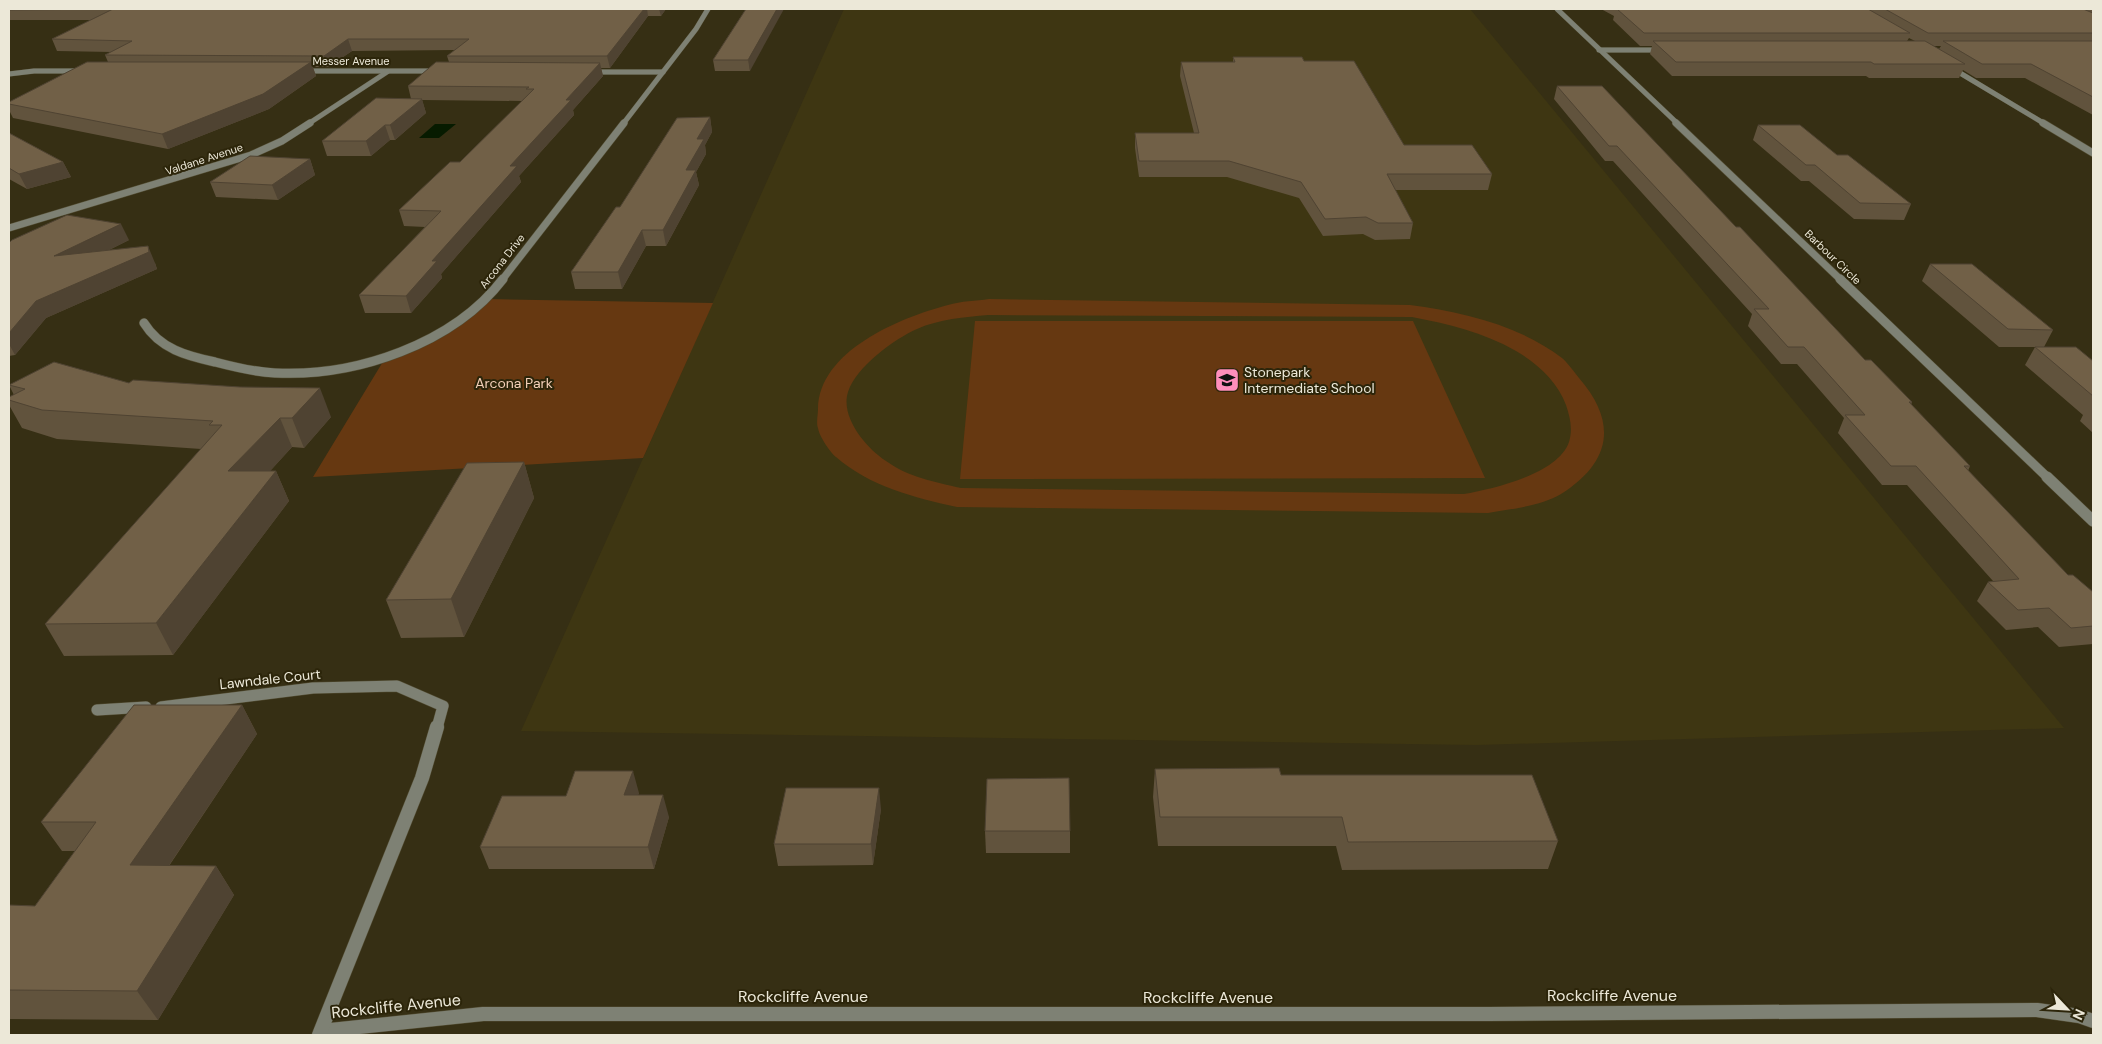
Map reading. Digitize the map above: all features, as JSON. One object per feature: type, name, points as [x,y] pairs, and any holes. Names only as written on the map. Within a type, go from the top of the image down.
[{"type":"street","name":"Arcona Drive","points":[[144,323],[150,335],[186,357],[239,368],[278,373],[328,370],[387,355],[450,328],[491,295],[696,29],[708,9]]},
{"type":"street","name":"Barbour Circle","points":[[1557,9],[2093,520]]},
{"type":"street","points":[[1599,50],[1668,50]]},
{"type":"street","points":[[1948,65],[2093,153]]},
{"type":"street","points":[[9,74],[34,71],[93,71]]},
{"type":"street","name":"Messer Avenue","points":[[289,71],[451,71]]},
{"type":"street","name":"Valdane Avenue","points":[[9,228],[251,155],[282,141],[388,71]]},
{"type":"street","points":[[585,72],[663,72]]},
{"type":"street","name":"Lawndale Court","points":[[97,710],[164,706],[313,688],[396,686],[443,706]]},
{"type":"street","name":"Rockcliffe Avenue","points":[[443,706],[422,778],[320,1033],[492,1014],[1478,1014],[2037,1010],[2079,1016],[2093,1021]]},
{"type":"shaded area","name":"Stonepark Intermediate School","points":[[844,9],[1470,9],[2064,728],[1477,745],[521,731]]},
{"type":"shaded area","points":[[435,124],[456,124],[439,138],[419,138]]},
{"type":"green space","name":"Arcona Park","points":[[486,299],[713,303],[643,458],[313,477],[387,355],[450,328]]},
{"type":"green space","points":[[989,299],[1410,305],[1470,316],[1527,337],[1564,360],[1591,395],[1600,411],[1604,426],[1603,441],[1599,455],[1590,469],[1578,482],[1561,494],[1535,504],[1488,513],[957,507],[909,495],[878,483],[863,476],[836,457],[825,444],[819,431],[817,424],[818,409],[822,388],[832,370],[847,354],[865,340],[907,319],[953,304]],"holes":[[[988,315],[1412,317],[1452,326],[1504,344],[1539,367],[1558,389],[1569,414],[1570,437],[1563,453],[1552,463],[1523,478],[1507,484],[1464,494],[961,488],[932,481],[894,467],[863,440],[856,431],[848,412],[848,392],[852,383],[877,355],[917,329],[952,319]]]},
{"type":"green space","points":[[975,321],[1413,321],[1485,478],[960,479]]},
{"type":"building","points":[[9,9],[113,9],[9,10]]},
{"type":"building","points":[[113,9],[644,9],[607,56],[447,56],[469,39],[348,39],[324,56],[105,55],[132,41],[52,39]]},
{"type":"building","points":[[746,9],[777,9],[748,60],[713,60]]},
{"type":"building","points":[[1617,9],[1868,9],[1910,33],[1644,33]]},
{"type":"building","points":[[1885,9],[2083,9],[2093,13],[2093,33],[1928,33]]},
{"type":"building","points":[[1653,41],[1925,41],[1965,64],[1676,62]]},
{"type":"building","points":[[1943,41],[2093,41],[2093,97],[2031,64],[1982,64]]},
{"type":"building","points":[[1233,57],[1302,57],[1304,61],[1354,61],[1404,145],[1472,145],[1492,174],[1387,174],[1413,223],[1378,223],[1366,217],[1325,219],[1301,182],[1229,161],[1139,161],[1135,133],[1199,133],[1181,62],[1235,62]]},
{"type":"building","points":[[87,62],[311,62],[263,94],[162,134],[9,104],[9,102]]},
{"type":"building","points":[[436,62],[600,63],[566,100],[571,100],[510,166],[517,166],[432,261],[437,261],[406,296],[359,295],[441,211],[399,210],[450,162],[460,162],[534,89],[526,89],[529,87],[408,86]]},
{"type":"building","points":[[1557,86],[1602,86],[1736,227],[1740,227],[1865,360],[1871,360],[1912,402],[1909,402],[1970,466],[1964,466],[2068,575],[2073,575],[2093,592],[2093,626],[2071,628],[2049,608],[2018,610],[1988,582],[2019,579],[1916,466],[1891,466],[1845,415],[1865,415],[1804,347],[1788,347],[1754,309],[1769,309],[1617,146],[1609,146]]},
{"type":"building","points":[[376,98],[422,99],[390,125],[385,125],[366,141],[322,141]]},
{"type":"building","points":[[710,117],[697,139],[704,139],[686,170],[696,170],[663,230],[642,230],[618,272],[571,272],[616,207],[620,207],[677,118]]},
{"type":"building","points":[[1758,125],[1800,125],[1837,155],[1848,155],[1911,204],[1860,203],[1815,165],[1806,165]]},
{"type":"building","points":[[9,133],[63,162],[19,174],[9,168]]},
{"type":"building","points":[[250,156],[310,159],[272,185],[210,182]]},
{"type":"building","points":[[67,215],[121,224],[54,256],[148,246],[149,252],[36,301],[9,333],[9,243]]},
{"type":"building","points":[[1930,264],[1972,264],[2053,330],[2008,329]]},
{"type":"building","points":[[2035,347],[2076,347],[2093,361],[2093,396]]},
{"type":"building","points":[[54,362],[129,383],[133,380],[240,387],[320,388],[292,418],[280,418],[228,471],[276,471],[156,623],[45,624],[222,425],[209,425],[213,421],[42,410],[9,400],[9,397],[25,389],[9,385]]},
{"type":"building","points":[[524,462],[451,599],[386,600],[467,463]]},
{"type":"building","points":[[134,705],[242,705],[130,865],[216,866],[137,991],[9,990],[9,905],[35,906],[96,822],[41,822]]},
{"type":"building","points":[[1279,768],[1281,775],[1532,775],[1558,841],[1348,842],[1342,817],[1160,817],[1155,769]]},
{"type":"building","points":[[575,771],[633,771],[624,795],[663,795],[648,847],[480,847],[502,796],[566,796]]},
{"type":"building","points":[[1069,778],[1070,831],[985,831],[987,779]]},
{"type":"building","points":[[786,788],[879,788],[871,844],[774,844]]},
{"type":"place","name":"Stonepark Intermediate School","points":[[1227,380]]}]
